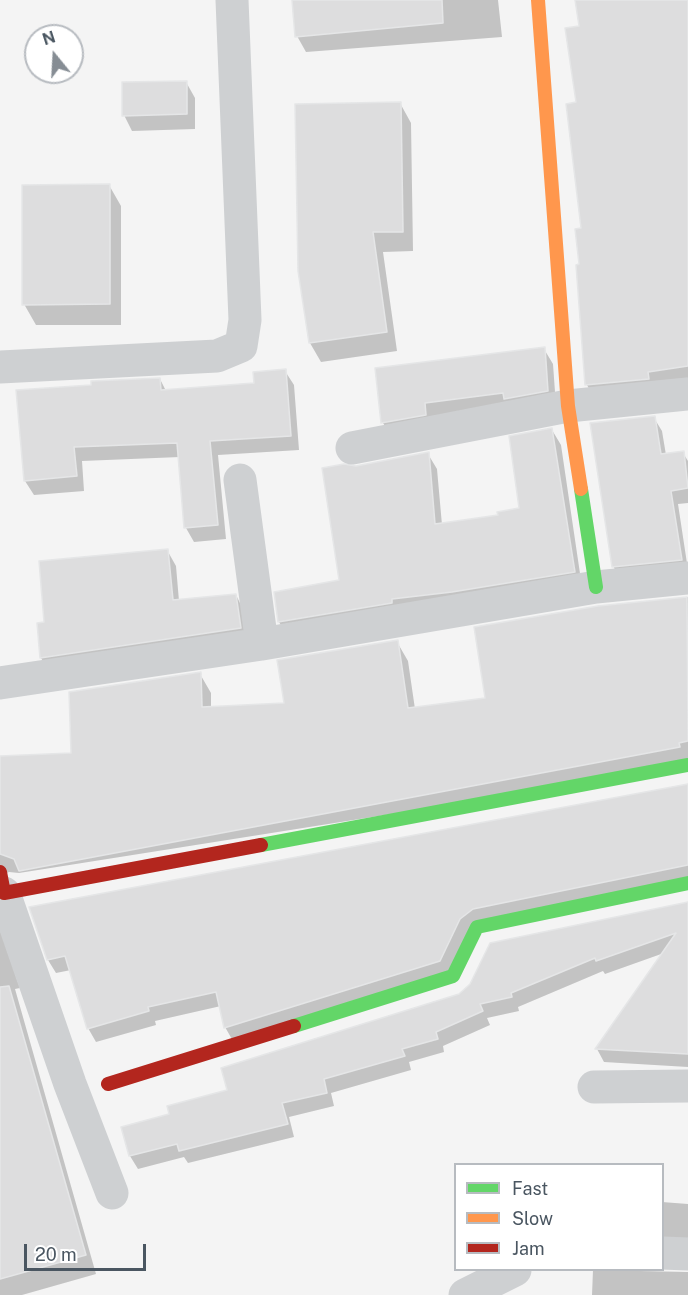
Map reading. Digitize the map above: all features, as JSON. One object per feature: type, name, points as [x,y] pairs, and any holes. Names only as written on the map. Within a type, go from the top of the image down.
[{"type":"street","points":[[0,367],[217,356],[241,346],[245,320],[232,0]]},
{"type":"street","points":[[538,0],[568,406],[596,587]]},
{"type":"street","points":[[352,448],[568,406],[688,394]]},
{"type":"street","points":[[240,480],[262,644]]},
{"type":"street","points":[[0,683],[262,644],[596,587],[688,578]]},
{"type":"street","points":[[112,1193],[70,1084],[1,886],[688,765]]},
{"type":"street","points":[[108,1084],[453,976],[477,927],[688,883]]},
{"type":"street","points":[[594,1087],[688,1086]]},
{"type":"street","points":[[664,1253],[688,1254]]},
{"type":"street","points":[[465,1295],[511,1271]]},
{"type":"building","points":[[292,0],[442,0],[443,23],[295,37]]},
{"type":"building","points":[[575,0],[688,0],[688,366],[648,372],[649,379],[585,385],[575,229],[581,228],[566,104],[576,102],[565,28],[579,26]]},
{"type":"building","points":[[187,81],[187,114],[122,116],[122,82]]},
{"type":"building","points":[[401,102],[403,232],[373,232],[387,332],[309,343],[298,271],[295,104]]},
{"type":"building","points":[[110,184],[110,304],[22,305],[22,185]]},
{"type":"building","points":[[545,347],[548,391],[504,399],[503,393],[425,403],[426,415],[381,423],[375,368]]},
{"type":"building","points":[[286,369],[291,436],[210,441],[218,525],[184,528],[177,443],[74,447],[77,476],[24,481],[16,390],[91,385],[91,381],[160,378],[161,390],[254,383],[253,372]]},
{"type":"building","points":[[655,416],[661,454],[684,451],[688,488],[671,491],[682,560],[612,567],[590,423]]},
{"type":"building","points":[[552,428],[575,572],[452,592],[392,599],[392,603],[278,622],[274,592],[339,580],[322,468],[344,464],[356,466],[429,452],[435,524],[498,515],[497,512],[519,508],[509,436]]},
{"type":"building","points":[[168,549],[173,600],[236,594],[241,628],[40,658],[37,623],[44,622],[39,561]]},
{"type":"building","points":[[687,597],[688,741],[679,743],[680,747],[19,871],[14,859],[0,854],[0,756],[71,753],[69,692],[201,672],[202,707],[284,703],[277,660],[398,640],[408,708],[485,698],[474,627],[598,606]]},
{"type":"building","points":[[688,784],[688,865],[473,909],[460,919],[440,961],[224,1028],[216,992],[148,1007],[149,1011],[87,1029],[65,956],[47,960],[29,907]]},
{"type":"building","points":[[688,902],[688,1054],[595,1049],[676,933],[596,961],[595,958],[511,993],[512,997],[480,1004],[483,1011],[436,1032],[438,1039],[402,1049],[405,1056],[324,1079],[327,1093],[282,1103],[288,1124],[179,1151],[177,1144],[129,1156],[121,1127],[169,1114],[167,1106],[227,1090],[221,1068],[459,994],[470,984],[490,943]]},
{"type":"building","points":[[9,986],[86,1255],[0,1279],[0,987]]},
{"type":"traffic: fast","points":[[581,489],[596,587]]},
{"type":"traffic: fast","points":[[261,845],[688,765]]},
{"type":"traffic: fast","points":[[294,1026],[453,976],[477,927],[688,883]]},
{"type":"traffic: slow","points":[[538,0],[568,406],[581,489]]},
{"type":"traffic: jam","points":[[0,872],[4,893],[261,845]]},
{"type":"traffic: jam","points":[[108,1084],[294,1026]]}]
